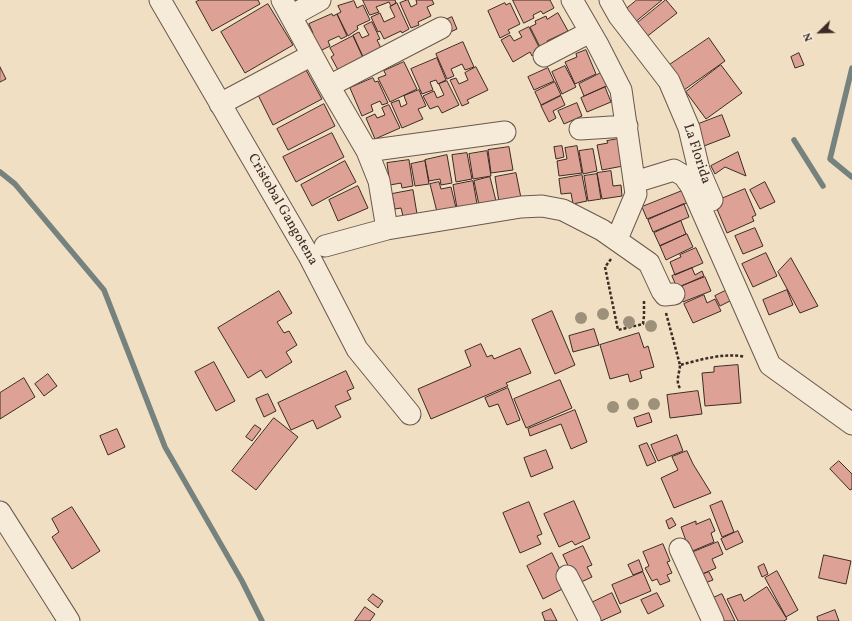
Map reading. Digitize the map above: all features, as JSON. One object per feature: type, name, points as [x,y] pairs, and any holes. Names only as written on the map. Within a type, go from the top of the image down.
[{"type":"street","name":"Cristobal Gangotena","points":[[160,0],[309,256],[357,349],[410,414]]},
{"type":"street","points":[[320,0],[287,8],[329,86],[367,151],[379,181],[387,229]]},
{"type":"street","points":[[572,0],[621,90],[636,194],[621,242]]},
{"type":"street","name":"La Florida","points":[[610,0],[619,16],[669,81],[689,128],[698,170],[763,318]]},
{"type":"street","points":[[329,86],[441,28]]},
{"type":"street","points":[[544,56],[590,32]]},
{"type":"street","points":[[220,104],[312,54]]},
{"type":"street","points":[[580,129],[627,126]]},
{"type":"street","points":[[367,151],[505,132]]},
{"type":"street","points":[[635,182],[674,170],[684,176],[691,186],[770,365],[852,424]]},
{"type":"street","points":[[325,246],[387,229],[521,207],[542,206],[563,210],[574,215],[621,242],[650,263],[665,295],[670,302]]},
{"type":"street","points":[[0,512],[69,621]]},
{"type":"street","points":[[680,549],[713,621]]},
{"type":"street","points":[[567,576],[590,621]]},
{"type":"path","points":[[621,242],[605,266],[618,330],[643,324],[643,293]]},
{"type":"path","points":[[670,302],[680,365],[678,377],[678,385],[680,388]]},
{"type":"path","points":[[680,365],[722,356],[737,355],[770,365]]},
{"type":"building","points":[[200,0],[258,0],[260,4],[212,31],[196,2]]},
{"type":"building","points":[[363,0],[395,0],[396,3],[391,6],[389,2],[376,7],[379,12],[370,15]]},
{"type":"building","points":[[408,0],[411,7],[417,4],[416,0],[432,0],[434,4],[427,7],[431,16],[418,22],[419,25],[411,28],[400,3]]},
{"type":"building","points":[[513,0],[550,0],[554,8],[543,14],[541,11],[533,15],[534,18],[524,23]]},
{"type":"building","points":[[637,0],[662,0],[634,23],[625,10]]},
{"type":"building","points":[[666,0],[677,13],[645,38],[635,25]]},
{"type":"building","points":[[354,1],[357,8],[363,5],[370,20],[357,26],[358,29],[348,36],[337,14],[341,12],[338,6]]},
{"type":"building","points":[[397,3],[409,29],[384,39],[380,31],[378,32],[371,17],[380,13],[384,22],[395,17],[390,7]]},
{"type":"building","points":[[505,3],[506,5],[510,3],[520,24],[508,30],[510,33],[500,38],[488,11]]},
{"type":"building","points":[[268,4],[293,45],[245,73],[221,32]]},
{"type":"building","points":[[558,13],[568,31],[547,41],[549,45],[541,49],[530,27],[536,24],[535,21],[546,16],[547,19]]},
{"type":"building","points":[[332,14],[333,16],[337,14],[347,36],[341,39],[339,36],[328,41],[330,46],[320,51],[309,24]]},
{"type":"building","points":[[452,17],[457,29],[446,34],[441,22]]},
{"type":"building","points":[[372,22],[380,39],[377,40],[381,48],[365,61],[353,35],[359,32],[362,38],[369,35],[364,26]]},
{"type":"building","points":[[529,27],[541,51],[532,56],[530,52],[513,62],[501,40],[510,35],[514,41],[522,37],[519,32]]},
{"type":"building","points":[[353,36],[365,62],[338,70],[331,57],[334,55],[330,48]]},
{"type":"building","points":[[709,38],[725,61],[684,90],[668,66]]},
{"type":"building","points":[[463,42],[474,67],[465,70],[462,64],[451,69],[454,76],[447,79],[436,54]]},
{"type":"building","points":[[586,50],[596,74],[575,84],[565,62],[577,57],[576,54]]},
{"type":"building","points":[[799,53],[804,65],[795,68],[791,57]]},
{"type":"building","points":[[437,58],[446,80],[438,84],[436,80],[430,82],[433,90],[422,94],[411,69]]},
{"type":"building","points":[[404,62],[417,89],[390,102],[378,78],[386,75],[384,71]]},
{"type":"building","points":[[721,65],[742,93],[706,119],[686,92]]},
{"type":"building","points":[[565,66],[576,87],[562,94],[552,72]]},
{"type":"building","points":[[0,67],[6,79],[0,82]]},
{"type":"building","points":[[476,67],[488,90],[467,100],[469,103],[462,106],[450,80],[456,78],[459,84],[468,80],[465,73]]},
{"type":"building","points":[[548,68],[554,81],[534,90],[528,77]]},
{"type":"building","points":[[306,70],[322,99],[273,125],[258,95]]},
{"type":"building","points":[[601,73],[607,86],[584,96],[579,84]]},
{"type":"building","points":[[373,78],[375,82],[378,81],[388,103],[382,105],[380,101],[371,105],[373,111],[362,116],[350,88]]},
{"type":"building","points":[[447,81],[459,105],[442,113],[438,106],[430,109],[423,96],[434,91],[437,98],[444,95],[439,84]]},
{"type":"building","points":[[555,82],[561,95],[541,105],[535,92]]},
{"type":"building","points":[[605,87],[611,102],[587,112],[581,98]]},
{"type":"building","points":[[419,90],[426,106],[418,109],[423,119],[402,128],[391,103],[399,100],[401,107],[407,104],[404,96]]},
{"type":"building","points":[[561,96],[565,105],[553,111],[556,118],[549,122],[541,106]]},
{"type":"building","points":[[577,103],[582,116],[564,124],[558,111]]},
{"type":"building","points":[[324,104],[335,126],[288,150],[277,129]]},
{"type":"building","points":[[389,105],[400,128],[375,139],[366,118],[375,114],[377,118],[385,115],[382,108]]},
{"type":"building","points":[[722,115],[730,136],[704,146],[696,125]]},
{"type":"building","points":[[332,133],[344,157],[296,182],[283,157]]},
{"type":"building","points":[[618,139],[623,166],[602,170],[597,145]]},
{"type":"building","points":[[562,146],[564,157],[556,159],[554,147]]},
{"type":"building","points":[[577,146],[582,173],[559,176],[557,161],[567,159],[565,148]]},
{"type":"building","points":[[509,147],[513,170],[491,173],[488,150]]},
{"type":"building","points":[[593,149],[597,171],[583,174],[579,151]]},
{"type":"building","points":[[487,151],[491,176],[473,179],[469,154]]},
{"type":"building","points":[[738,152],[746,176],[725,167],[715,174],[711,166]]},
{"type":"building","points":[[467,153],[472,179],[456,182],[452,155]]},
{"type":"building","points":[[447,155],[452,183],[441,185],[440,179],[429,181],[425,160]]},
{"type":"building","points":[[409,160],[413,186],[402,188],[401,183],[390,185],[387,163]]},
{"type":"building","points":[[345,161],[356,182],[312,206],[301,185]]},
{"type":"building","points":[[425,161],[429,184],[415,186],[411,164]]},
{"type":"building","points":[[611,171],[613,186],[621,185],[622,196],[602,199],[597,173]]},
{"type":"building","points":[[516,173],[521,198],[499,202],[495,177]]},
{"type":"building","points":[[597,174],[601,199],[588,201],[584,176]]},
{"type":"building","points":[[582,175],[587,201],[573,204],[571,193],[561,194],[559,179]]},
{"type":"building","points":[[490,177],[496,201],[479,205],[474,181]]},
{"type":"building","points":[[473,181],[477,204],[457,208],[453,185]]},
{"type":"building","points":[[439,182],[441,189],[451,187],[456,208],[437,212],[430,184]]},
{"type":"building","points":[[765,182],[775,202],[760,209],[750,190]]},
{"type":"building","points":[[358,186],[368,208],[338,221],[329,200]]},
{"type":"building","points":[[745,189],[756,215],[752,217],[754,221],[727,233],[714,202]]},
{"type":"building","points":[[413,190],[417,214],[403,216],[401,208],[395,209],[392,194]]},
{"type":"building","points":[[682,191],[687,203],[647,219],[642,207]]},
{"type":"building","points":[[684,204],[689,217],[653,232],[648,220]]},
{"type":"building","points":[[681,221],[686,234],[660,246],[654,233]]},
{"type":"building","points":[[755,228],[763,246],[743,254],[735,236]]},
{"type":"building","points":[[687,234],[693,247],[666,260],[660,246]]},
{"type":"building","points":[[696,248],[703,263],[675,275],[670,262],[681,257],[680,255]]},
{"type":"building","points":[[766,253],[777,276],[753,287],[742,264]]},
{"type":"building","points":[[791,258],[818,306],[800,313],[778,272]]},
{"type":"building","points":[[692,268],[695,275],[702,271],[704,276],[677,288],[672,276]]},
{"type":"building","points":[[705,277],[711,291],[683,302],[677,288]]},
{"type":"building","points":[[727,290],[732,300],[720,306],[715,296]]},
{"type":"building","points":[[787,290],[793,305],[769,315],[763,300]]},
{"type":"building","points":[[279,291],[292,313],[277,322],[284,333],[289,331],[297,345],[286,352],[292,362],[266,378],[261,370],[248,378],[218,328]]},
{"type":"building","points":[[704,295],[707,303],[715,299],[721,311],[693,323],[684,304]]},
{"type":"building","points":[[552,311],[575,365],[555,374],[532,320]]},
{"type":"building","points":[[594,329],[599,345],[573,352],[569,336]]},
{"type":"building","points":[[639,333],[644,348],[648,346],[654,367],[640,371],[642,378],[630,382],[628,374],[610,379],[600,345]]},
{"type":"building","points":[[481,344],[487,357],[492,355],[494,359],[520,348],[531,373],[506,383],[508,386],[431,419],[418,389],[471,366],[465,351]]},
{"type":"building","points":[[214,362],[235,401],[216,411],[195,372]]},
{"type":"building","points":[[738,365],[741,403],[705,406],[702,373],[714,372],[714,367]]},
{"type":"building","points":[[346,371],[354,388],[347,391],[351,399],[335,406],[341,417],[317,429],[313,420],[291,430],[278,403]]},
{"type":"building","points":[[48,374],[57,386],[44,396],[35,384]]},
{"type":"building","points":[[24,378],[35,397],[0,419],[0,393]]},
{"type":"building","points":[[560,380],[572,408],[526,428],[514,399]]},
{"type":"building","points":[[508,388],[520,420],[507,425],[498,404],[489,407],[485,398]]},
{"type":"building","points":[[698,391],[702,414],[670,418],[667,395]]},
{"type":"building","points":[[268,394],[276,411],[264,417],[256,399]]},
{"type":"building","points":[[575,410],[587,442],[571,449],[561,424],[530,436],[528,429]]},
{"type":"building","points":[[649,413],[652,422],[637,427],[634,418]]},
{"type":"building","points":[[274,418],[298,437],[256,490],[232,471]]},
{"type":"building","points":[[255,425],[261,429],[252,441],[246,437]]},
{"type":"building","points":[[117,429],[125,447],[108,455],[100,436]]},
{"type":"building","points":[[677,435],[683,451],[658,461],[651,445]]},
{"type":"building","points":[[647,443],[656,462],[647,466],[639,446]]},
{"type":"building","points":[[546,450],[553,468],[531,477],[524,458]]},
{"type":"building","points":[[687,451],[693,464],[711,493],[674,508],[661,478],[678,470],[672,457]]},
{"type":"building","points":[[839,461],[852,474],[852,489],[850,490],[830,469]]},
{"type":"building","points":[[574,501],[590,538],[575,545],[572,541],[559,547],[544,514]]},
{"type":"building","points":[[722,501],[734,532],[722,537],[710,506]]},
{"type":"building","points":[[529,502],[542,534],[537,536],[541,544],[520,553],[503,513]]},
{"type":"building","points":[[72,507],[100,551],[72,569],[52,537],[59,532],[52,519]]},
{"type":"building","points":[[672,518],[676,525],[669,529],[666,521]]},
{"type":"building","points":[[710,519],[715,531],[711,533],[714,542],[690,552],[681,527],[696,521],[696,524]]},
{"type":"building","points":[[738,531],[743,542],[726,550],[721,539]]},
{"type":"building","points":[[718,542],[723,554],[712,559],[716,568],[700,575],[691,553]]},
{"type":"building","points":[[663,544],[670,561],[667,562],[672,573],[667,575],[670,581],[660,585],[657,579],[652,581],[645,568],[649,566],[643,552]]},
{"type":"building","points":[[583,546],[592,565],[587,567],[592,577],[579,583],[572,574],[563,555]]},
{"type":"building","points":[[552,553],[568,586],[543,599],[527,566]]},
{"type":"building","points":[[824,555],[851,561],[846,584],[819,578]]},
{"type":"building","points":[[639,560],[643,571],[633,575],[628,565]]},
{"type":"building","points":[[764,564],[768,574],[762,577],[758,567]]},
{"type":"building","points":[[777,571],[798,610],[786,617],[765,578]]},
{"type":"building","points":[[643,572],[651,591],[620,604],[612,585]]},
{"type":"building","points":[[709,572],[713,580],[705,583],[701,575]]},
{"type":"building","points":[[767,587],[787,619],[784,621],[738,621],[727,599],[741,594],[744,601]]},
{"type":"building","points":[[612,593],[621,612],[601,621],[594,621],[587,605]]},
{"type":"building","points":[[657,593],[664,606],[648,614],[641,600]]},
{"type":"building","points":[[373,594],[383,601],[378,608],[368,600]]},
{"type":"building","points":[[722,594],[735,621],[721,621],[711,599]]},
{"type":"building","points":[[365,607],[375,614],[370,621],[355,621]]},
{"type":"building","points":[[551,609],[557,621],[545,621],[542,613]]},
{"type":"building","points":[[835,610],[839,621],[818,621],[817,617]]},
{"type":"waterway","points":[[852,68],[830,159],[852,177]]},
{"type":"waterway","points":[[794,140],[823,186]]},
{"type":"waterway","points":[[0,172],[15,184],[104,290],[165,447],[242,581],[262,621]]}]
